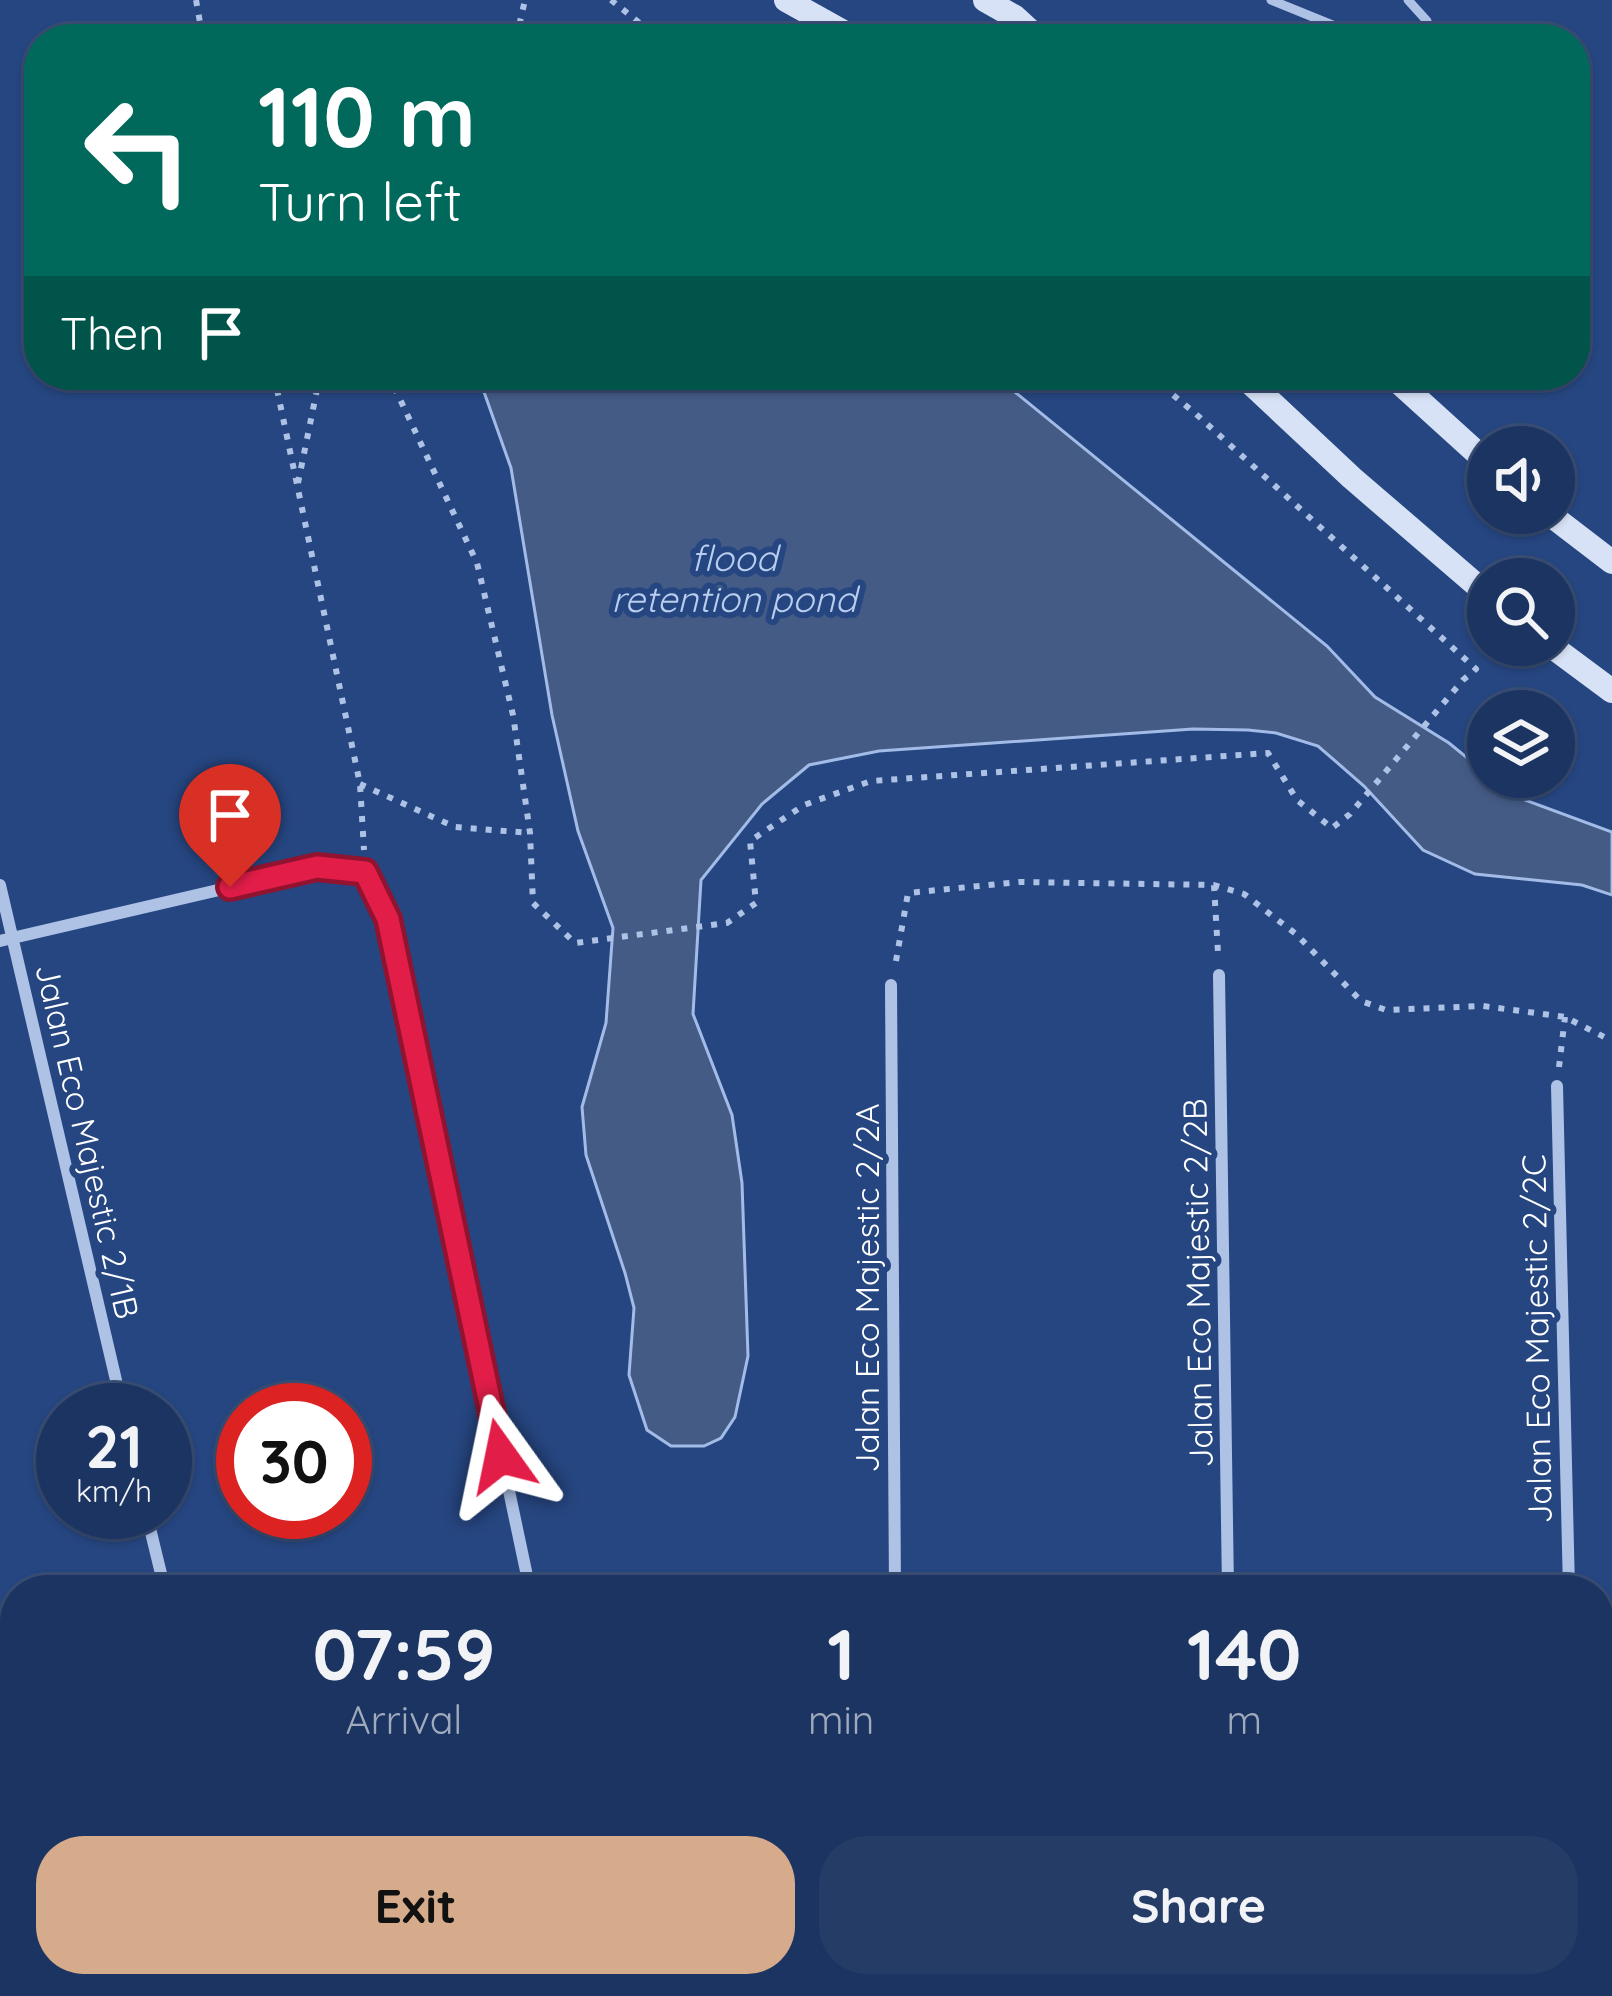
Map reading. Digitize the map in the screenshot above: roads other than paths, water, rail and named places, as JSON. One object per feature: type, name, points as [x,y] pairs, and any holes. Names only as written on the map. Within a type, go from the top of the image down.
[{"type":"street","points":[[787,0],[829,24]]},
{"type":"street","points":[[985,0],[1023,24]]},
{"type":"street","points":[[1258,390],[1467,577]]},
{"type":"street","points":[[1408,390],[1467,445]]},
{"type":"street","points":[[1575,534],[1612,562]]},
{"type":"street","points":[[1575,664],[1612,691]]},
{"type":"street","points":[[6,939],[317,867],[365,872],[388,919],[527,1575]]},
{"type":"street","name":"Jalan Eco Majestic 2/1B","points":[[0,884],[6,939],[116,1383]]},
{"type":"street","name":"Jalan Eco Majestic 2/2B","points":[[1220,974],[1228,1575]]},
{"type":"street","name":"Jalan Eco Majestic 2/2A","points":[[891,985],[895,1575]]},
{"type":"street","name":"Jalan Eco Majestic 2/2C","points":[[1557,1086],[1569,1575]]},
{"type":"street","points":[[153,1539],[161,1575]]},
{"type":"lane","points":[[1271,0],[1330,24]]},
{"type":"lane","points":[[1408,0],[1427,24]]},
{"type":"water","name":"flood retention pond","points":[[483,390],[1012,390],[1327,646],[1375,697],[1467,758],[1467,798],[1519,798],[1612,832],[1612,895],[1582,885],[1475,874],[1423,850],[1364,786],[1318,746],[1276,733],[1193,729],[879,751],[809,765],[762,804],[701,880],[693,1014],[732,1115],[742,1183],[748,1356],[735,1417],[721,1438],[704,1446],[671,1446],[647,1430],[629,1375],[634,1308],[586,1155],[582,1107],[606,1023],[613,928],[578,831],[552,715],[511,468]]}]
